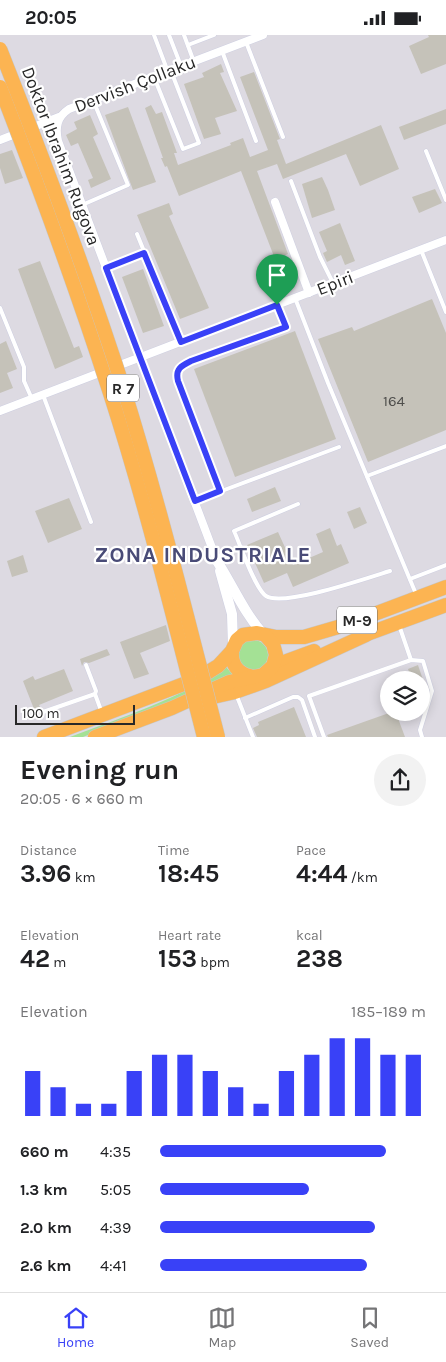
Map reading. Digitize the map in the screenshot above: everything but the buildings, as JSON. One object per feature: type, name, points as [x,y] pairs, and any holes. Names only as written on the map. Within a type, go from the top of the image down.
[{"type":"highway","name":"Doktor Ibrahim Rugova","points":[[0,49],[72,236],[122,386],[165,533],[218,737]]},
{"type":"highway","name":"Doktor Ibrahim Rugova","points":[[0,87],[59,241],[109,391],[152,536],[204,737]]},
{"type":"highway","name":"M-9","points":[[265,635],[295,638],[309,636],[345,625],[446,587]]},
{"type":"highway","name":"M-9","points":[[273,666],[307,653],[366,635],[446,605]]},
{"type":"highway","points":[[44,737],[197,679],[218,667],[243,635],[250,633],[265,635],[273,644],[276,655],[273,666],[263,675],[215,687],[172,708],[95,737]]},
{"type":"highway","points":[[172,708],[235,692],[266,681],[366,635]]},
{"type":"highway","points":[[232,649],[233,662],[236,667],[244,675],[250,677]]},
{"type":"street","name":"Dervish Çollaku","points":[[217,559],[58,141],[56,129],[59,117],[69,109],[222,51],[243,40],[258,36]]},
{"type":"street","points":[[0,140],[59,117]]},
{"type":"street","points":[[276,202],[309,293]]},
{"type":"street","name":"Epiri","points":[[0,411],[446,241]]},
{"type":"street","points":[[217,559],[236,591],[247,615],[265,635]]},
{"type":"street","points":[[217,559],[232,614],[232,649]]},
{"type":"lane","points":[[154,35],[199,143],[183,149],[154,77]]},
{"type":"lane","points":[[169,35],[181,67]]},
{"type":"lane","points":[[184,35],[194,62]]},
{"type":"lane","points":[[188,45],[214,35]]},
{"type":"lane","points":[[243,40],[283,137]]},
{"type":"lane","points":[[222,51],[256,141]]},
{"type":"lane","points":[[82,205],[128,185],[93,101]]},
{"type":"lane","points":[[426,151],[446,200]]},
{"type":"lane","points":[[291,181],[320,257],[334,283]]},
{"type":"lane","points":[[137,235],[181,342]]},
{"type":"lane","points":[[421,250],[446,312]]},
{"type":"lane","points":[[106,268],[144,253]]},
{"type":"lane","points":[[295,298],[328,383],[418,598]]},
{"type":"lane","points":[[220,491],[178,381],[177,371],[191,361],[286,327],[277,305]]},
{"type":"lane","points":[[0,308],[24,367],[24,381],[32,399]]},
{"type":"lane","points":[[43,395],[91,522]]},
{"type":"lane","points":[[367,477],[446,446]]},
{"type":"lane","points":[[195,501],[339,447]]},
{"type":"lane","points":[[298,504],[234,531],[261,590],[266,596],[273,598],[302,596],[390,571]]},
{"type":"lane","points":[[217,559],[241,547]]},
{"type":"lane","points":[[410,579],[446,565]]},
{"type":"lane","points":[[398,623],[411,660]]},
{"type":"lane","points":[[324,737],[309,696],[411,660],[422,661],[432,691],[420,730],[422,737]]},
{"type":"lane","points":[[86,665],[103,715]]},
{"type":"lane","points":[[235,692],[253,737]]},
{"type":"lane","points":[[43,713],[95,694]]},
{"type":"lane","points":[[245,718],[293,697],[298,697],[302,700],[315,737]]},
{"type":"shaded area","points":[[0,35],[446,35],[446,737],[0,737]]},
{"type":"green space","points":[[253,640],[264,644],[268,655],[264,666],[253,670],[242,666],[238,655],[242,644]]},
{"type":"green space","points":[[226,667],[234,676],[83,737],[70,737],[170,698]]},
{"type":"district","name":"ZONA INDUSTRIALE","points":[[203,554]]},
{"type":"route","points":[[144,253],[181,342],[277,305],[286,327],[191,361],[177,371],[178,381],[220,491],[195,501],[106,268],[144,253]]}]
